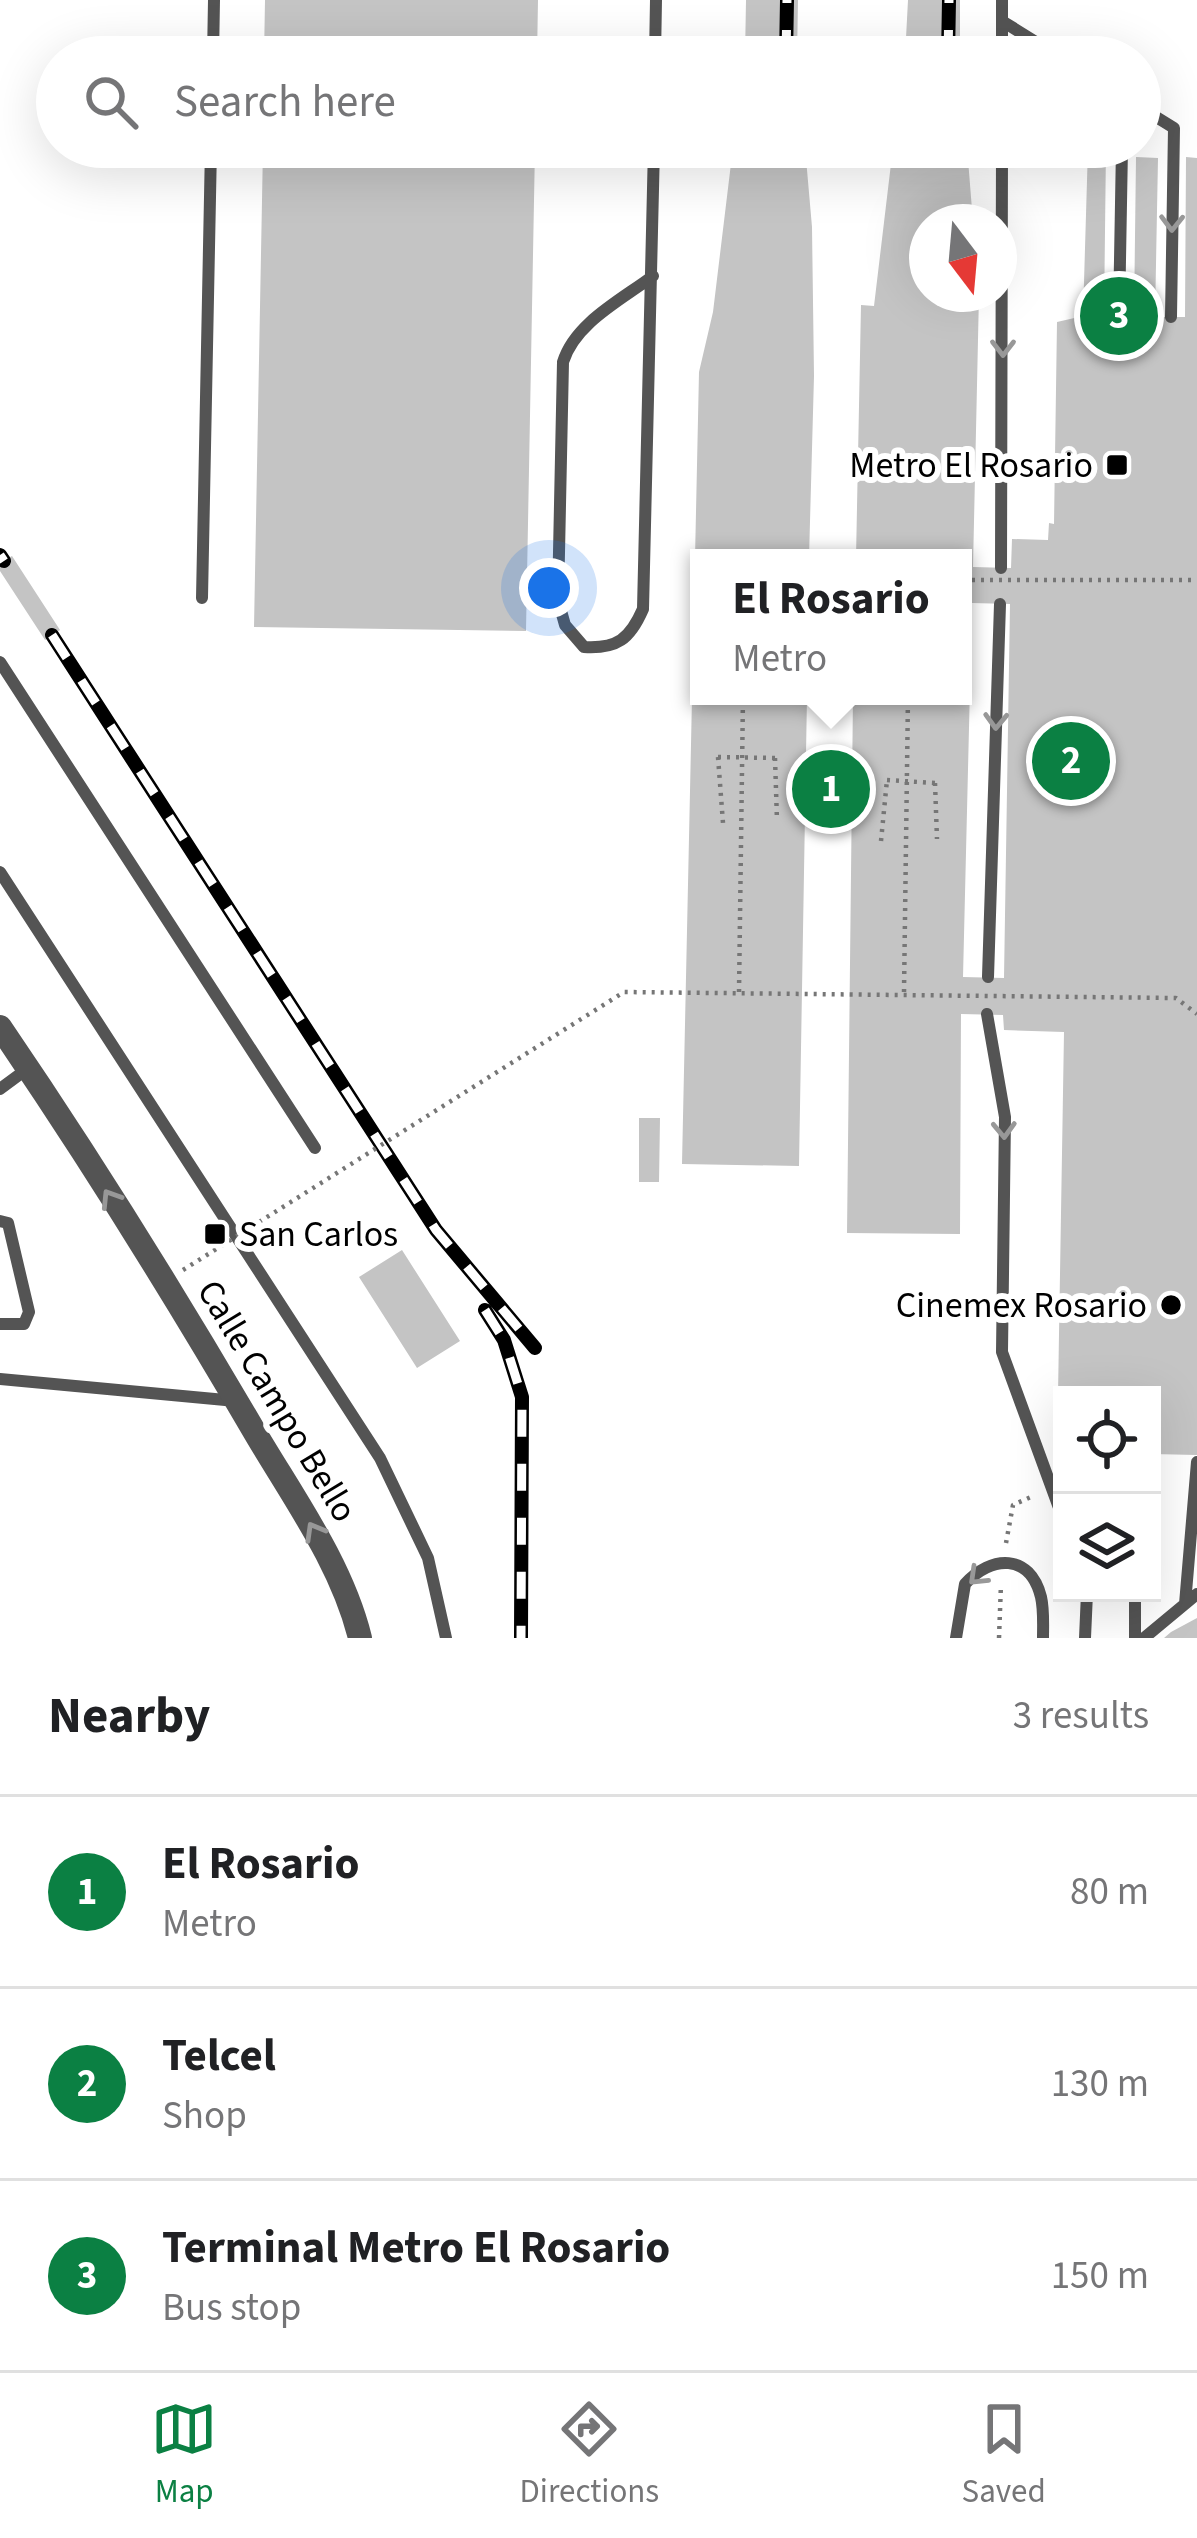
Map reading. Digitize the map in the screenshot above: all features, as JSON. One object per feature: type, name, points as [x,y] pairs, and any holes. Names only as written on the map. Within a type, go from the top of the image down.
[{"type":"street","name":"Calle Campo Bello","points":[[0,1027],[237,1401],[324,1549],[353,1610],[360,1638]]},
{"type":"lane","points":[[213,36],[214,0]]},
{"type":"lane","points":[[656,0],[656,36]]},
{"type":"lane","points":[[1002,0],[1002,36]]},
{"type":"lane","points":[[1002,21],[1026,36]]},
{"type":"lane","points":[[1161,120],[1174,128],[1171,317]]},
{"type":"lane","points":[[202,598],[211,168]]},
{"type":"lane","points":[[653,276],[582,330],[569,343],[563,362],[558,600],[565,625],[584,646],[610,648],[633,632],[643,609],[653,276],[655,168]]},
{"type":"lane","points":[[1001,568],[1003,168]]},
{"type":"lane","points":[[1119,316],[1122,168]]},
{"type":"lane","points":[[988,977],[1000,604]]},
{"type":"lane","points":[[0,662],[315,1148]]},
{"type":"lane","points":[[0,872],[380,1458],[428,1558],[446,1638]]},
{"type":"lane","points":[[987,1014],[1005,1117],[1002,1352],[1054,1494]]},
{"type":"lane","points":[[0,1089],[28,1068]]},
{"type":"lane","points":[[0,1221],[8,1223],[28,1312],[24,1324],[0,1324]]},
{"type":"lane","points":[[0,1379],[237,1401]]},
{"type":"lane","points":[[1185,1604],[1197,1462]]},
{"type":"lane","points":[[956,1638],[959,1598],[965,1584],[990,1563],[1002,1562],[1025,1570],[1035,1581],[1043,1610],[1043,1638]]},
{"type":"lane","points":[[1139,1638],[1197,1594]]},
{"type":"lane","points":[[1085,1638],[1087,1602]]},
{"type":"lane","points":[[1136,1602],[1139,1638]]},
{"type":"path","points":[[972,580],[1197,580]]},
{"type":"path","points":[[739,992],[743,705]]},
{"type":"path","points":[[904,992],[908,705]]},
{"type":"path","points":[[723,823],[718,757],[775,758],[776,820]]},
{"type":"path","points":[[881,841],[887,780],[934,782],[937,839]]},
{"type":"path","points":[[183,1270],[624,992],[1176,998],[1197,1013]]},
{"type":"building","points":[[265,0],[538,0],[537,36],[264,36]]},
{"type":"building","points":[[746,0],[798,0],[797,36],[745,36]]},
{"type":"building","points":[[908,0],[960,0],[960,36],[906,36]]},
{"type":"building","points":[[1186,157],[1197,158],[1197,1455],[1161,1454],[1161,1386],[1058,1386],[1064,1032],[1004,1030],[1003,1015],[961,1014],[960,1234],[847,1233],[853,705],[970,705],[963,977],[1004,978],[1010,604],[972,603],[972,549],[856,549],[861,305],[874,306],[890,168],[969,168],[972,204],[909,204],[909,312],[979,312],[973,567],[1011,568],[1012,539],[1048,540],[1049,523],[1054,524],[1057,322],[1083,316],[1087,168],[1106,168],[1104,316],[1134,317],[1136,168],[1158,168],[1155,317],[1185,317]]},
{"type":"building","points":[[263,168],[535,168],[526,631],[254,627]]},
{"type":"building","points":[[730,168],[807,168],[814,376],[809,549],[695,549],[699,372],[713,312]]},
{"type":"building","points":[[12,556],[60,630],[45,640],[0,571],[0,563]]},
{"type":"building","points":[[692,705],[807,705],[799,1166],[682,1164]]},
{"type":"building","points":[[639,1118],[660,1118],[659,1182],[639,1182]]},
{"type":"building","points":[[402,1250],[460,1341],[417,1368],[359,1277]]},
{"type":"building","points":[[1197,1618],[1197,1638],[1164,1638],[1171,1632]]},
{"type":"railway","points":[[786,36],[787,0]]},
{"type":"railway","points":[[948,36],[949,0]]},
{"type":"railway","points":[[0,555],[4,561]]},
{"type":"railway","points":[[52,635],[436,1230],[535,1348]]},
{"type":"railway","points":[[485,1310],[504,1340],[522,1397],[521,1638]]},
{"type":"place","name":"Terminal Metro El Rosario","points":[[1119,316]]},
{"type":"place","name":"Metro El Rosario","points":[[1117,465]]},
{"type":"place","name":"Telcel","points":[[1071,761]]},
{"type":"place","name":"El Rosario","points":[[831,789]]},
{"type":"place","name":"San Carlos","points":[[215,1234]]},
{"type":"place","name":"Cinemex Rosario","points":[[1171,1305]]}]
